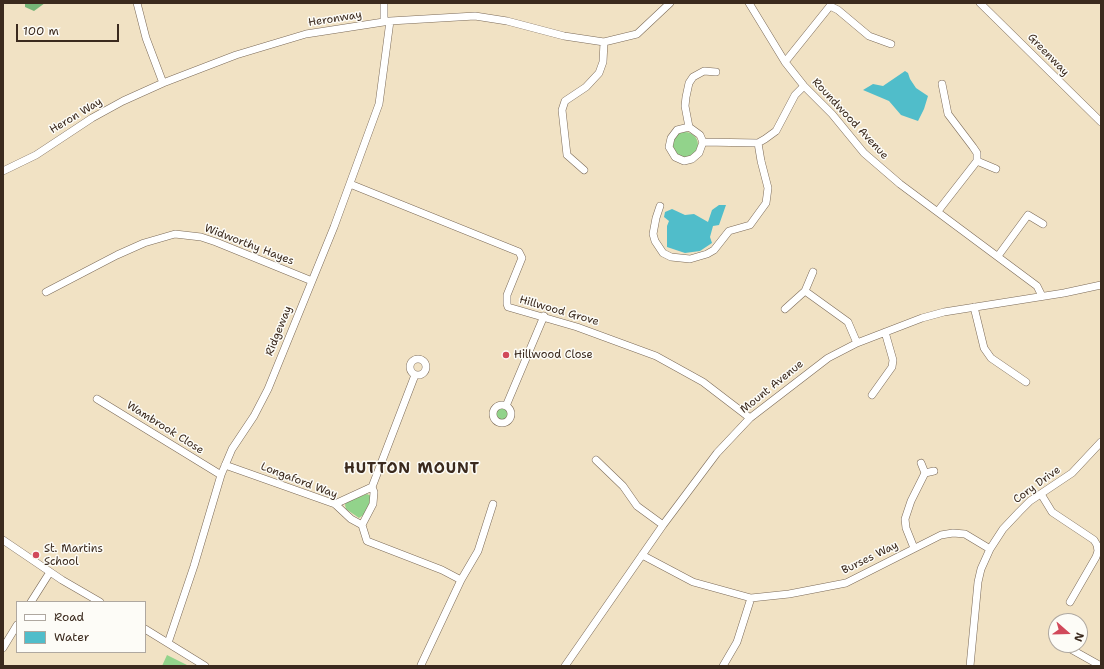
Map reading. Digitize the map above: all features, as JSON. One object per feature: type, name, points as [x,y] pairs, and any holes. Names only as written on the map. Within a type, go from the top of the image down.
[{"type":"street","points":[[138,3],[146,38],[163,83]]},
{"type":"street","name":"Ridgeway","points":[[168,643],[194,566],[221,475],[232,449],[262,402],[312,281],[379,104],[387,21],[384,3]]},
{"type":"street","name":"Heronway","points":[[163,83],[269,44],[306,34],[387,21],[475,16],[507,21],[564,36],[604,42],[637,34],[670,3]]},
{"type":"street","name":"Roundwood Avenue","points":[[749,3],[785,62],[804,86],[832,114],[864,154],[900,184],[1037,286],[1042,296]]},
{"type":"street","name":"Greenway","points":[[980,3],[1101,122]]},
{"type":"street","points":[[785,62],[830,4],[869,36],[891,44]]},
{"type":"street","points":[[584,170],[567,155],[562,110],[565,101],[586,87],[600,73],[603,62],[604,42]]},
{"type":"street","points":[[689,127],[677,130],[671,138],[669,147],[675,157],[684,161],[692,159],[699,153],[703,142],[700,135],[689,127],[685,106],[689,83],[698,73],[704,71],[716,72]]},
{"type":"street","name":"Heron Way","points":[[3,171],[36,155],[104,111],[163,83]]},
{"type":"street","points":[[938,211],[977,161],[977,153],[948,114],[942,84]]},
{"type":"street","points":[[703,142],[758,143],[776,131],[795,95],[804,86]]},
{"type":"street","points":[[660,206],[654,227],[655,241],[663,253],[680,259],[690,259],[707,254],[719,245],[729,231],[744,228],[754,220],[766,204],[769,194],[758,143]]},
{"type":"street","points":[[977,161],[996,169]]},
{"type":"street","name":"Hillwood Grove","points":[[350,184],[520,252],[522,258],[507,295],[508,307],[514,310],[544,316],[626,344],[668,362],[703,382],[750,418]]},
{"type":"street","points":[[998,256],[1028,215],[1043,224]]},
{"type":"street","name":"Widworthy Hayes","points":[[46,292],[93,266],[144,242],[175,234],[201,237],[216,242],[312,281]]},
{"type":"street","points":[[785,309],[805,292],[813,272]]},
{"type":"street","name":"Mount Avenue","points":[[565,666],[642,555],[717,453],[750,418],[828,358],[857,343],[922,318],[974,307],[1101,285]]},
{"type":"street","points":[[805,292],[848,322],[857,343]]},
{"type":"street","points":[[974,307],[984,348],[991,358],[1026,382]]},
{"type":"street","points":[[506,406],[544,316]]},
{"type":"street","points":[[872,395],[892,367],[893,360],[885,332]]},
{"type":"street","points":[[362,526],[373,504],[374,492],[372,487],[415,375]]},
{"type":"street","name":"Wambrook Close","points":[[97,399],[221,475]]},
{"type":"street","name":"Cory Drive","points":[[990,549],[1011,521],[1030,501],[1072,474],[1101,442]]},
{"type":"street","points":[[596,460],[623,486],[637,506],[663,526]]},
{"type":"street","points":[[914,548],[906,528],[905,519],[911,501],[925,473],[921,463]]},
{"type":"street","name":"Longaford Way","points":[[225,465],[335,504],[351,519],[362,526],[367,540],[442,570],[461,580]]},
{"type":"street","points":[[925,473],[934,471]]},
{"type":"street","points":[[335,504],[372,487]]},
{"type":"street","points":[[1041,494],[1052,512],[1094,540],[1097,545],[1098,551],[1096,557],[1070,602]]},
{"type":"street","points":[[421,665],[461,580],[478,551],[493,504]]},
{"type":"street","name":"Burses Way","points":[[642,555],[693,582],[751,598],[789,594],[846,583],[941,535],[953,533],[965,534],[990,549]]},
{"type":"street","points":[[3,540],[50,572],[98,601]]},
{"type":"street","points":[[970,666],[978,582],[990,549]]},
{"type":"street","points":[[32,601],[50,572]]},
{"type":"street","points":[[724,666],[737,642],[751,598]]},
{"type":"street","points":[[3,648],[16,627]]},
{"type":"street","points":[[146,630],[205,666]]},
{"type":"street","points":[[1077,653],[1100,666]]},
{"type":"green space","points":[[25,3],[45,3],[34,11],[25,7]]},
{"type":"green space","points":[[685,132],[694,136],[698,145],[694,154],[685,158],[676,154],[672,145],[676,136]]},
{"type":"green space","points":[[500,408],[504,408],[508,414],[504,420],[500,420],[496,416],[496,412]]},
{"type":"green space","points":[[367,494],[371,496],[371,504],[365,514],[359,518],[346,509],[346,502]]},
{"type":"green space","points":[[167,655],[189,666],[162,666]]},
{"type":"water","points":[[905,71],[908,73],[916,88],[928,96],[918,121],[901,115],[889,101],[863,90],[873,84],[883,86]]},
{"type":"water","points":[[719,205],[726,205],[719,225],[713,226],[710,237],[712,243],[700,251],[685,253],[667,247],[667,226],[669,221],[664,217],[665,212],[672,209],[685,215],[694,214],[708,222],[712,210]]},
{"type":"place","name":"Hillwood Close","points":[[506,355]]},
{"type":"place","name":"St. Martins School","points":[[36,555]]},
{"type":"district","name":"HUTTON MOUNT","points":[[412,469]]}]
